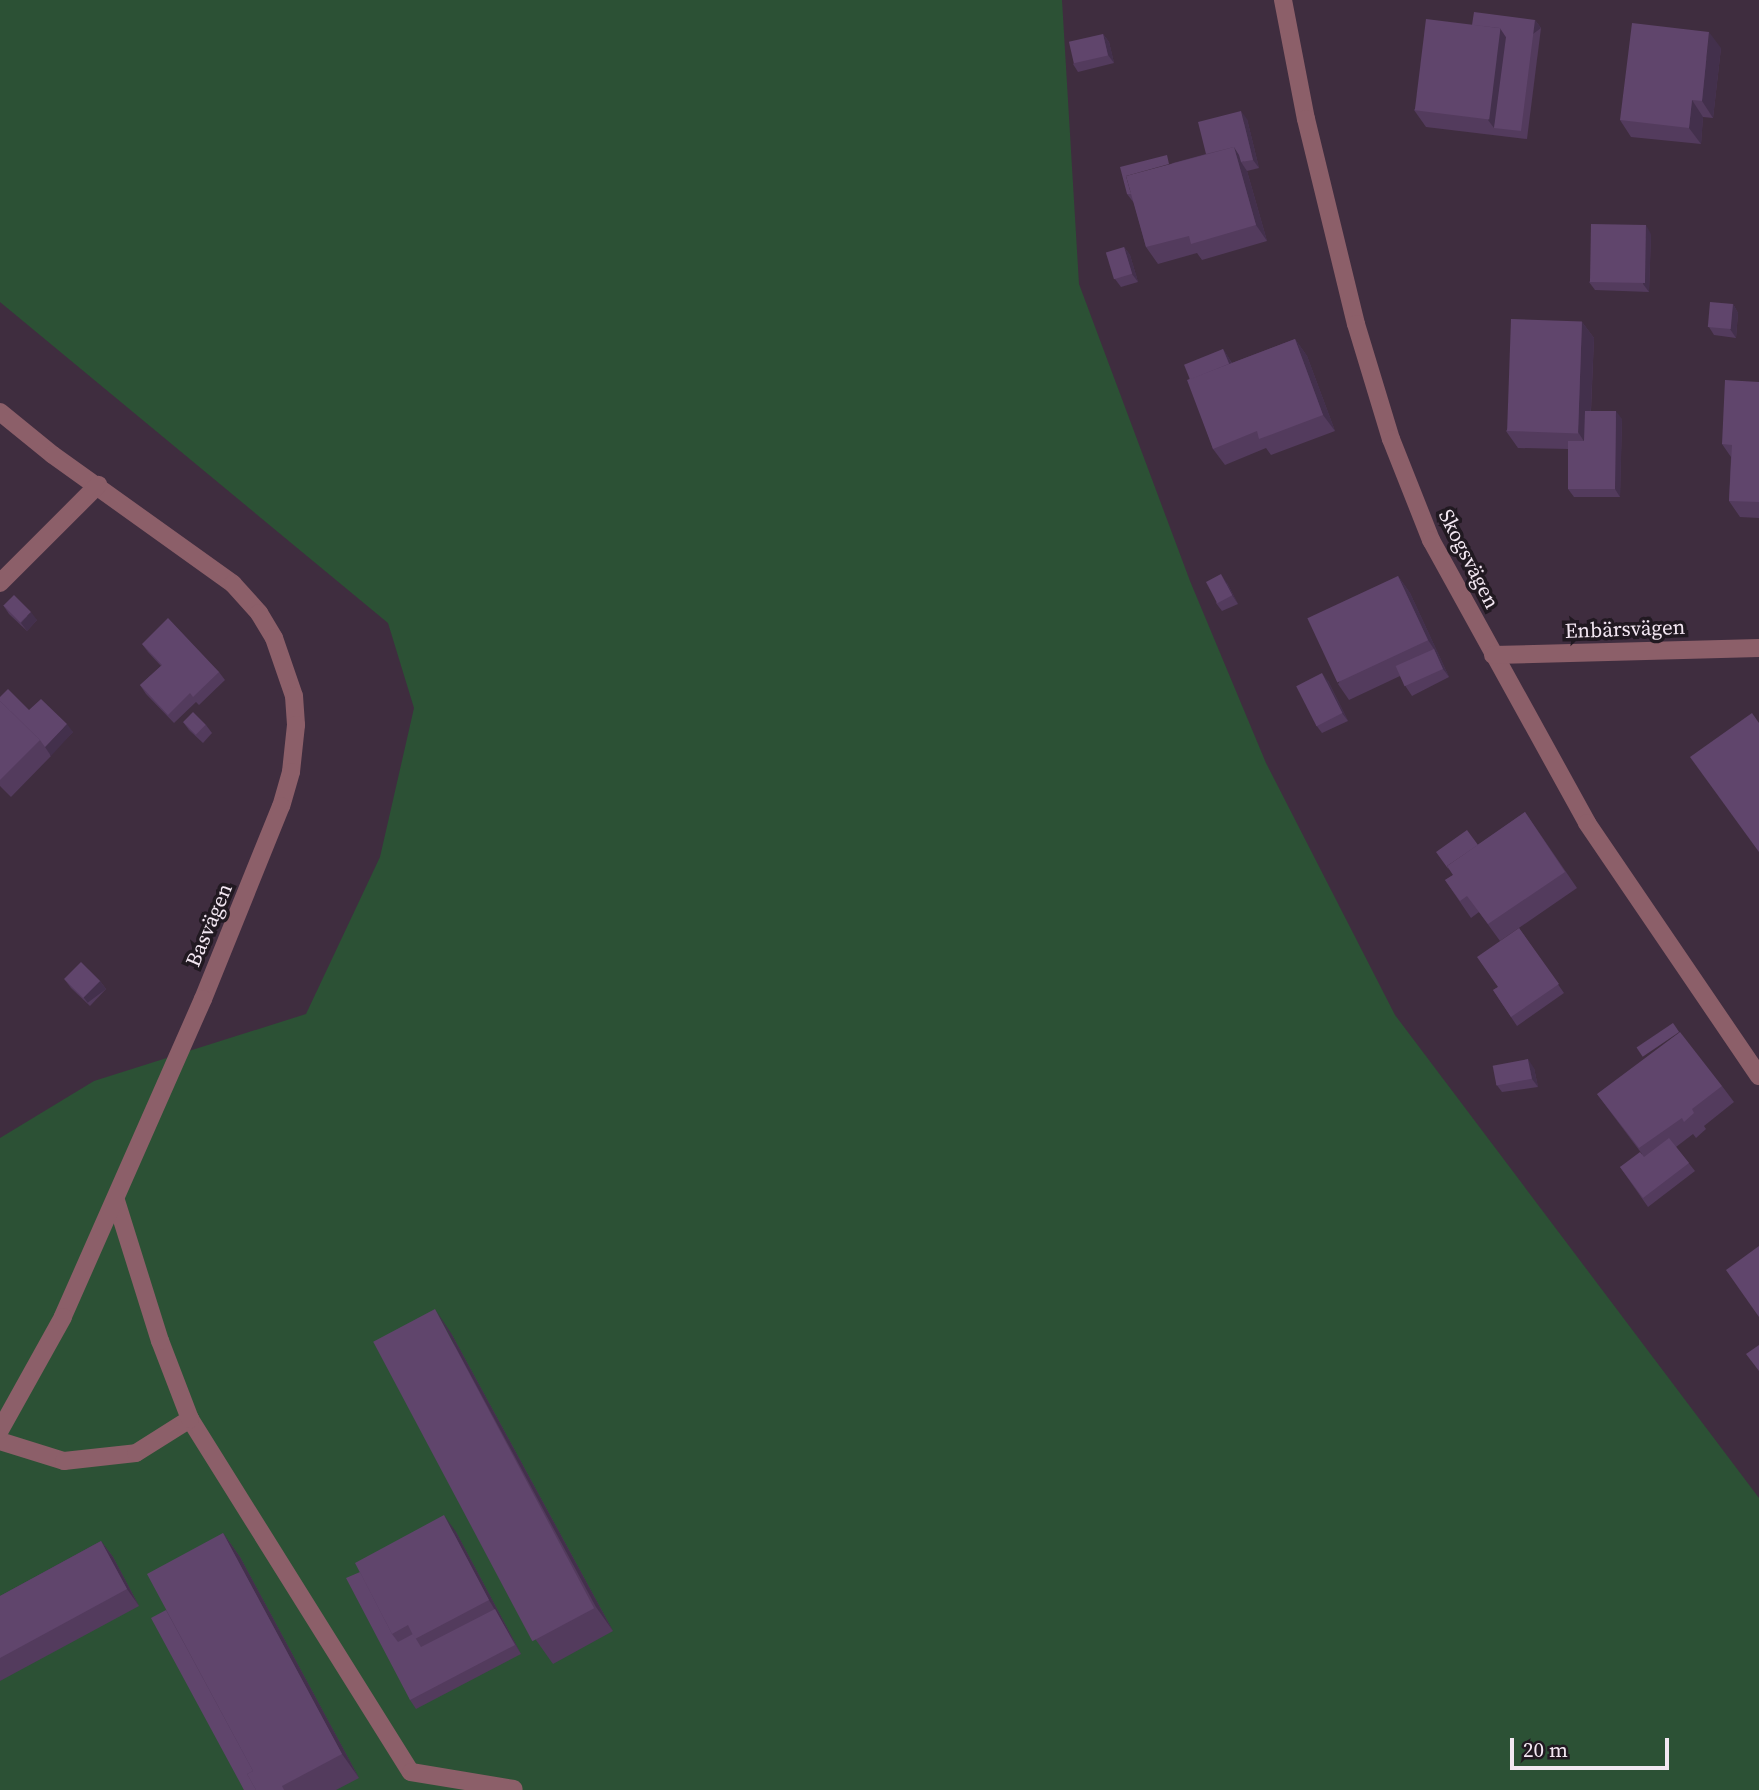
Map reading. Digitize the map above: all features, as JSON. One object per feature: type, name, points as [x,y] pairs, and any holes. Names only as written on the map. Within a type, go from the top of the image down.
[{"type":"street","name":"Skogsvägen","points":[[1283,0],[1306,119],[1356,324],[1391,439],[1431,540],[1587,822],[1759,1076]]},
{"type":"street","name":"Basvägen","points":[[0,412],[53,455],[233,584],[259,613],[285,666],[294,696],[296,725],[291,772],[268,842],[116,1200],[63,1317],[0,1430]]},
{"type":"street","points":[[0,583],[98,485]]},
{"type":"street","name":"Enbärsvägen","points":[[1493,655],[1759,648]]},
{"type":"street","points":[[116,1200],[160,1341],[190,1419],[411,1772],[514,1789]]},
{"type":"street","points":[[0,1441],[64,1461],[136,1453],[190,1419]]},
{"type":"green space","points":[[0,0],[1062,0],[1079,284],[1190,581],[1266,763],[1395,1015],[1759,1498],[1759,1790],[0,1790],[0,1138],[94,1081],[306,1014],[380,857],[414,708],[388,623],[0,302]]},
{"type":"building","points":[[1474,12],[1535,20],[1521,131],[1494,128],[1506,37],[1500,28],[1472,25]]},
{"type":"building","points":[[1426,19],[1500,28],[1489,119],[1415,110]]},
{"type":"building","points":[[1632,23],[1709,32],[1702,101],[1692,100],[1689,128],[1620,120]]},
{"type":"building","points":[[1103,34],[1108,55],[1074,63],[1069,42]]},
{"type":"building","points":[[1241,111],[1253,160],[1241,162],[1234,147],[1206,154],[1198,122]]},
{"type":"building","points":[[1234,147],[1256,225],[1191,244],[1189,236],[1146,247],[1126,176]]},
{"type":"building","points":[[1167,155],[1169,164],[1126,176],[1131,194],[1127,194],[1120,167]]},
{"type":"building","points":[[1591,224],[1646,225],[1645,283],[1590,282]]},
{"type":"building","points":[[1124,247],[1132,274],[1114,279],[1106,253]]},
{"type":"building","points":[[1710,302],[1733,304],[1731,329],[1708,327]]},
{"type":"building","points":[[1511,319],[1582,321],[1578,433],[1507,431]]},
{"type":"building","points":[[1295,339],[1323,415],[1259,439],[1257,431],[1213,449],[1187,380]]},
{"type":"building","points":[[1223,349],[1229,364],[1190,380],[1184,365]]},
{"type":"building","points":[[1725,380],[1759,382],[1759,502],[1729,501],[1732,445],[1722,444]]},
{"type":"building","points":[[1585,411],[1616,411],[1615,489],[1568,489],[1568,441],[1584,441]]},
{"type":"building","points":[[1221,574],[1232,595],[1217,603],[1206,582]]},
{"type":"building","points":[[1398,576],[1428,640],[1337,683],[1307,618]]},
{"type":"building","points":[[14,595],[31,612],[20,623],[3,606]]},
{"type":"building","points":[[168,618],[219,672],[193,697],[190,693],[168,715],[140,685],[162,665],[142,644]]},
{"type":"building","points":[[1434,649],[1443,669],[1405,686],[1396,666]]},
{"type":"building","points":[[1322,673],[1342,713],[1317,726],[1296,686]]},
{"type":"building","points":[[8,689],[29,710],[41,699],[67,724],[45,747],[0,701],[0,697]]},
{"type":"building","points":[[0,701],[40,740],[0,780]]},
{"type":"building","points":[[193,712],[206,725],[196,735],[183,722]]},
{"type":"building","points":[[1752,713],[1759,723],[1759,852],[1690,757]]},
{"type":"building","points":[[1525,812],[1565,872],[1488,924],[1467,896],[1460,901],[1445,880],[1453,875],[1447,866]]},
{"type":"building","points":[[1467,830],[1478,845],[1447,866],[1449,870],[1436,852]]},
{"type":"building","points":[[1519,928],[1559,984],[1511,1017],[1493,990],[1498,987],[1477,957]]},
{"type":"building","points":[[81,962],[100,981],[83,998],[64,979]]},
{"type":"building","points":[[1673,1023],[1679,1032],[1643,1057],[1637,1048]]},
{"type":"building","points":[[1680,1032],[1722,1086],[1692,1109],[1694,1113],[1684,1122],[1682,1118],[1639,1148],[1597,1094]]},
{"type":"building","points":[[1528,1059],[1532,1079],[1496,1086],[1493,1066]]},
{"type":"building","points":[[1669,1138],[1689,1163],[1643,1198],[1620,1167],[1640,1152],[1644,1157]]},
{"type":"building","points":[[1759,1246],[1759,1317],[1726,1270]]},
{"type":"building","points":[[435,1309],[594,1608],[532,1641],[373,1342]]},
{"type":"building","points":[[1759,1345],[1759,1371],[1746,1354]]},
{"type":"building","points":[[444,1515],[489,1600],[415,1639],[408,1625],[392,1634],[355,1563]]},
{"type":"building","points":[[223,1533],[342,1754],[282,1786],[284,1790],[256,1790],[247,1774],[253,1771],[147,1574]]},
{"type":"building","points":[[101,1541],[127,1589],[0,1658],[0,1596]]},
{"type":"building","points":[[360,1572],[398,1642],[413,1634],[421,1647],[495,1609],[515,1645],[410,1700],[346,1578]]},
{"type":"building","points":[[166,1610],[253,1771],[247,1774],[256,1790],[244,1790],[151,1618]]}]
